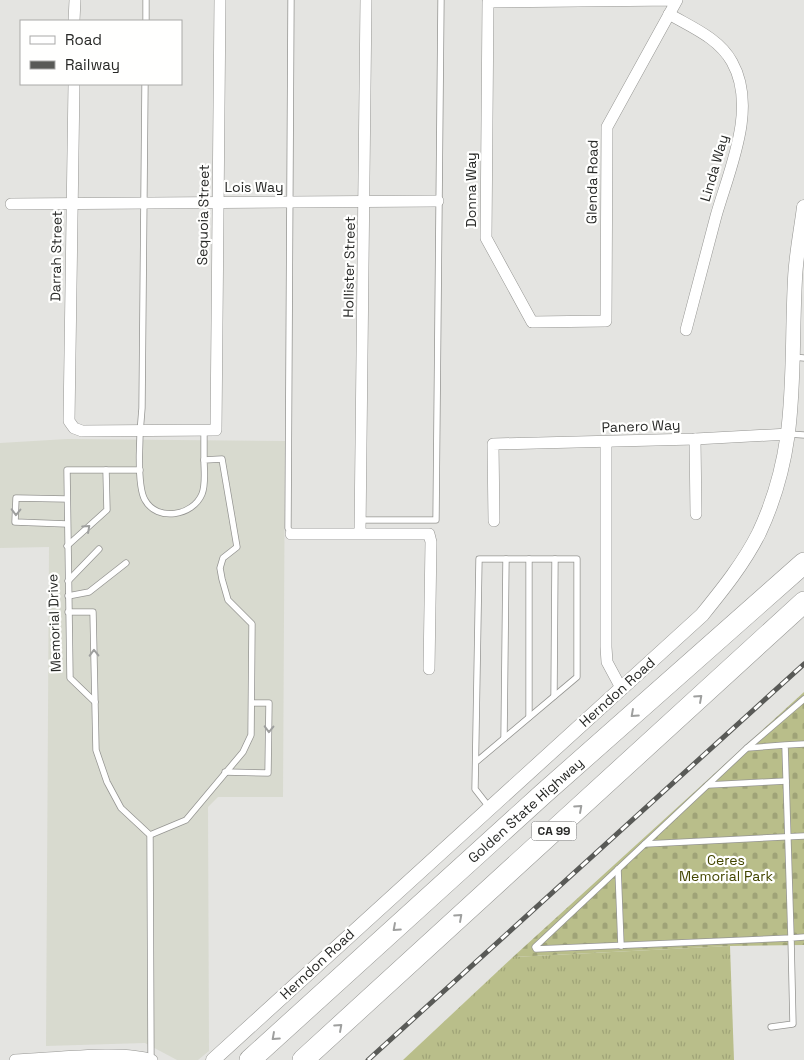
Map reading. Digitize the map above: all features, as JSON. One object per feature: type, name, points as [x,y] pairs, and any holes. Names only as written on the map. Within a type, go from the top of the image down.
[{"type":"highway","points":[[722,635],[804,546]]},
{"type":"highway","name":"Golden State Highway","points":[[250,1060],[804,563]]},
{"type":"highway","name":"CA 99","points":[[303,1060],[804,602]]},
{"type":"street","points":[[74,20],[75,0]]},
{"type":"street","name":"Sequoia Street","points":[[204,430],[216,430],[220,0]]},
{"type":"street","name":"Hollister Street","points":[[360,534],[366,0]]},
{"type":"street","name":"Donna Way","points":[[606,321],[532,322],[486,238],[488,2],[677,0]]},
{"type":"street","name":"Glenda Road","points":[[606,321],[608,127],[677,0]]},
{"type":"street","name":"Linda Way","points":[[669,14],[712,39],[725,52],[737,74],[741,96],[739,142],[716,217],[686,330]]},
{"type":"street","name":"Darrah Street","points":[[74,85],[68,386],[69,421],[74,428],[82,431],[140,430]]},
{"type":"street","name":"Lois Way","points":[[11,204],[438,201]]},
{"type":"street","name":"Herndon Road","points":[[213,1060],[702,615],[742,563],[758,534],[774,496],[789,434],[799,358],[800,260],[804,207]]},
{"type":"street","points":[[140,430],[204,430]]},
{"type":"street","name":"Panero Way","points":[[494,521],[493,444],[695,439],[789,434]]},
{"type":"street","points":[[695,439],[696,514]]},
{"type":"street","points":[[606,442],[606,647],[607,662],[620,688]]},
{"type":"street","points":[[291,534],[429,534],[432,542],[429,670]]},
{"type":"street","points":[[15,1060],[110,1056],[151,1060]]},
{"type":"lane","points":[[146,0],[146,20]]},
{"type":"lane","points":[[291,0],[288,528],[291,534]]},
{"type":"lane","points":[[360,520],[436,520],[441,0]]},
{"type":"lane","points":[[145,85],[140,470],[141,490],[144,500],[156,511],[175,514],[187,511],[196,504],[202,493],[204,430]]},
{"type":"lane","points":[[789,434],[804,435]]},
{"type":"lane","points":[[150,835],[186,820],[243,752],[250,735],[252,624],[228,600],[220,568],[226,554],[237,547],[222,459],[204,460]]},
{"type":"lane","name":"Memorial Drive","points":[[95,702],[70,678],[68,470],[140,470]]},
{"type":"lane","points":[[68,546],[107,510],[106,470]]},
{"type":"lane","points":[[68,499],[16,498],[15,522],[68,524]]},
{"type":"lane","points":[[68,581],[99,549]]},
{"type":"lane","points":[[476,762],[577,677],[577,559],[480,558],[475,789],[489,807]]},
{"type":"lane","points":[[504,738],[506,559]]},
{"type":"lane","points":[[529,559],[529,717]]},
{"type":"lane","points":[[554,696],[555,559]]},
{"type":"lane","points":[[68,596],[89,592],[126,563]]},
{"type":"lane","points":[[68,612],[93,612],[96,750],[107,782],[121,808],[150,835],[151,1060]]},
{"type":"lane","points":[[804,699],[747,748],[535,947],[539,950],[804,937]]},
{"type":"lane","points":[[226,772],[268,773],[269,703],[252,703]]},
{"type":"lane","points":[[747,748],[804,744]]},
{"type":"lane","points":[[771,1027],[793,1024],[784,745]]},
{"type":"lane","points":[[708,785],[786,781]]},
{"type":"lane","points":[[645,844],[804,836]]},
{"type":"lane","points":[[618,869],[621,946]]},
{"type":"shaded area","points":[[67,439],[285,441],[283,797],[218,797],[208,807],[209,1051],[198,1060],[177,1060],[145,1043],[46,1046],[49,547],[0,548],[0,443]]},
{"type":"green space","name":"Ceres Memorial Park","points":[[804,692],[804,945],[730,946],[513,957]]},
{"type":"green space","points":[[730,946],[734,1060],[403,1060],[513,957]]},
{"type":"railway","points":[[368,1060],[804,664]]}]
